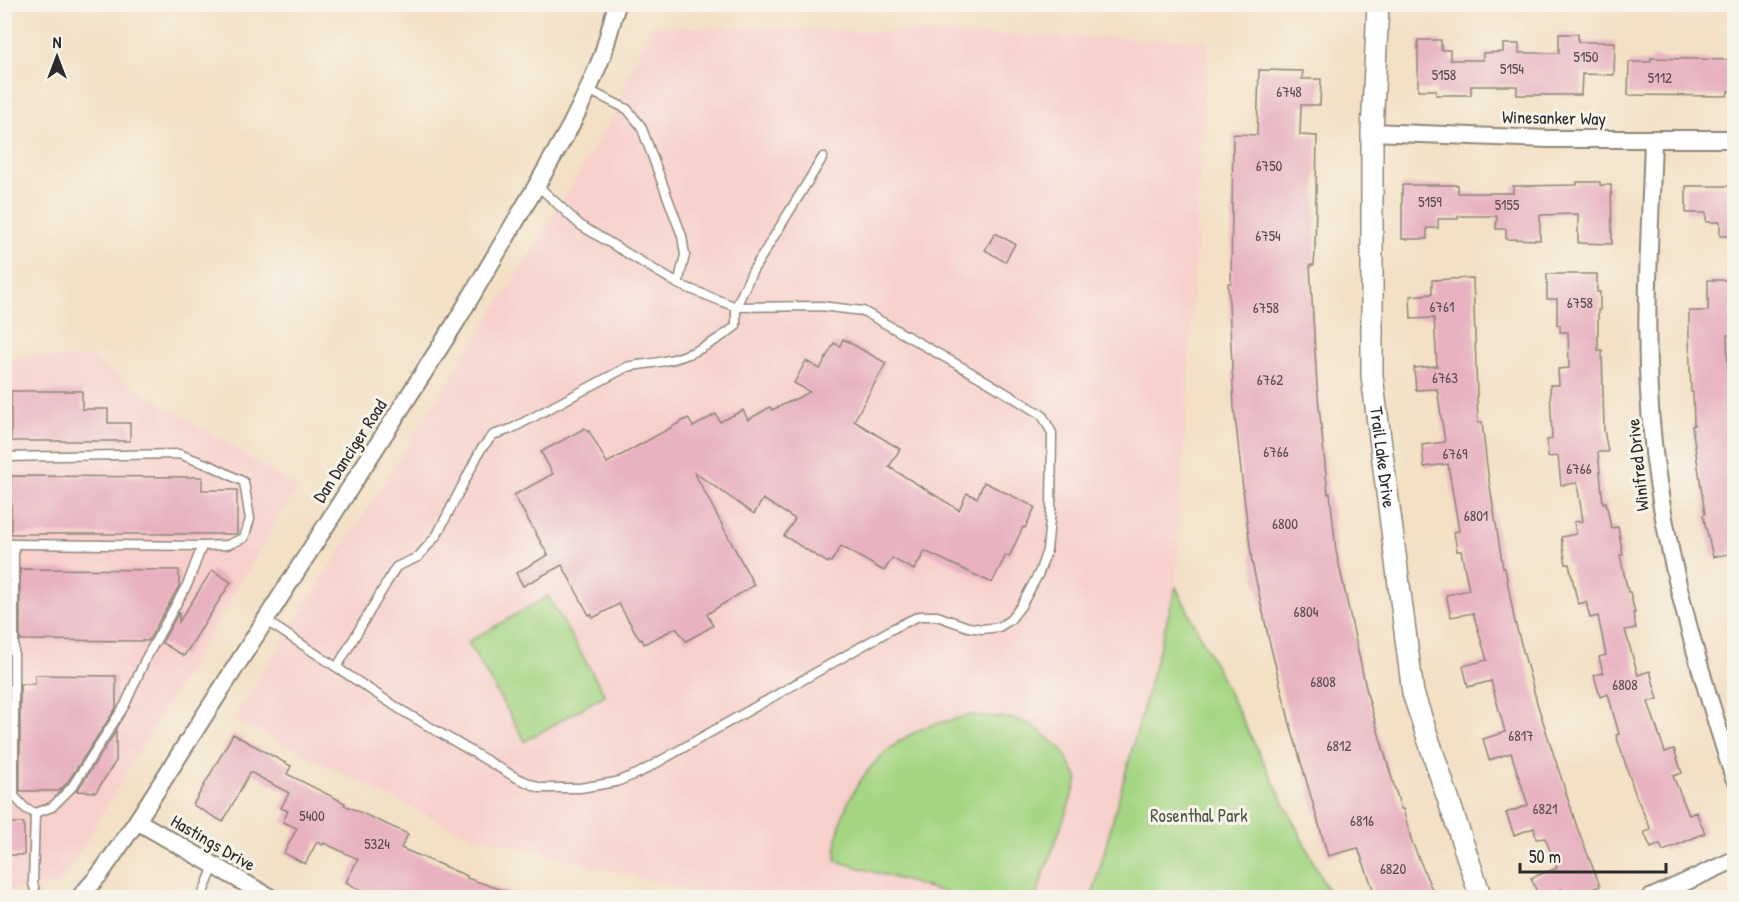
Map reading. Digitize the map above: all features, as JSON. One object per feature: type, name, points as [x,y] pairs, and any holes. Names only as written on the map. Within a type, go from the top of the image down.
[{"type":"street","name":"Dan Danciger Road","points":[[79,897],[100,874],[137,820],[456,322],[570,127],[603,54],[617,4]]},
{"type":"street","name":"Trail Lake Drive","points":[[1378,4],[1372,132],[1372,376],[1413,693],[1481,897]]},
{"type":"street","name":"Winesanker Way","points":[[1372,132],[1548,139],[1734,139]]},
{"type":"street","name":"Winifred Drive","points":[[1653,139],[1647,345],[1653,442],[1664,525],[1704,678],[1734,778]]},
{"type":"street","name":"Hastings Drive","points":[[137,820],[271,897]]},
{"type":"street","points":[[1650,897],[1734,860]]},
{"type":"lane","points":[[588,90],[627,109],[641,126],[682,236],[685,255],[678,284]]},
{"type":"lane","points":[[337,667],[396,567],[418,556],[437,535],[481,449],[493,435],[511,429],[627,367],[681,357],[724,336],[736,326],[736,307],[752,272],[823,157]]},
{"type":"lane","points":[[264,619],[401,710],[515,777],[540,788],[580,788],[616,782],[639,772],[920,615],[937,616],[968,627],[982,629],[999,627],[1010,620],[1021,606],[1039,573],[1047,550],[1051,510],[1052,433],[1042,415],[863,311],[821,306],[736,307],[678,284],[580,225],[537,185]]},
{"type":"lane","points":[[4,457],[179,454],[214,467],[244,482],[250,519],[244,538],[228,545],[9,544],[14,796],[26,809],[35,813],[52,807],[72,787],[125,705],[145,660],[188,583],[202,546]]},
{"type":"lane","points":[[35,813],[33,883],[37,897]]},
{"type":"lane","points":[[201,897],[214,866]]},
{"type":"shaded area","points":[[650,26],[1208,40],[1176,587],[1092,897],[715,897],[461,832],[233,719],[532,250],[610,122]]},
{"type":"shaded area","points":[[4,357],[89,358],[297,488],[60,884],[5,891]]},
{"type":"green space","name":"Rosenthal Park","points":[[1176,587],[1331,897],[1092,897]]},
{"type":"green space","points":[[548,596],[605,695],[525,741],[468,642]]},
{"type":"green space","points":[[971,715],[1009,718],[1031,724],[1062,749],[1078,779],[1036,896],[961,897],[836,861],[837,836],[850,799],[858,784],[881,756],[910,735],[926,727]]},
{"type":"building","points":[[1559,34],[1578,34],[1578,42],[1615,42],[1614,75],[1582,74],[1581,95],[1517,95],[1517,86],[1471,86],[1471,95],[1436,95],[1436,90],[1418,90],[1418,40],[1441,40],[1441,50],[1450,50],[1450,60],[1483,60],[1483,53],[1503,52],[1503,44],[1519,44],[1519,53],[1559,53]]},
{"type":"building","points":[[1651,58],[1734,60],[1734,91],[1728,91],[1727,96],[1628,95],[1629,62],[1651,62]]},
{"type":"building","points":[[1259,70],[1303,71],[1302,79],[1321,79],[1320,105],[1301,105],[1300,135],[1317,136],[1315,252],[1314,265],[1310,265],[1317,386],[1328,494],[1330,493],[1336,551],[1368,697],[1412,842],[1435,897],[1376,897],[1358,848],[1328,856],[1290,724],[1252,562],[1234,407],[1228,283],[1231,283],[1233,134],[1257,135]]},
{"type":"building","points":[[1577,182],[1600,182],[1600,185],[1611,185],[1612,244],[1578,243],[1578,214],[1540,215],[1540,240],[1506,239],[1506,229],[1496,229],[1497,216],[1458,216],[1458,219],[1438,219],[1438,228],[1427,228],[1427,239],[1402,239],[1402,185],[1458,185],[1458,193],[1513,193],[1513,186],[1577,185]]},
{"type":"building","points":[[1686,186],[1734,186],[1734,236],[1720,236],[1720,222],[1706,222],[1706,213],[1686,213]]},
{"type":"building","points":[[995,233],[1015,244],[1005,262],[985,250]]},
{"type":"building","points":[[1547,274],[1597,274],[1597,292],[1600,292],[1598,350],[1602,350],[1604,430],[1608,452],[1598,452],[1603,503],[1606,502],[1611,528],[1618,527],[1623,555],[1620,555],[1635,613],[1633,613],[1636,628],[1625,630],[1638,675],[1650,671],[1658,699],[1648,702],[1665,752],[1674,749],[1682,773],[1673,776],[1689,815],[1696,812],[1705,833],[1663,851],[1660,844],[1651,848],[1644,832],[1651,830],[1636,796],[1616,735],[1619,734],[1608,694],[1600,697],[1594,675],[1603,673],[1599,657],[1606,655],[1598,616],[1590,618],[1586,602],[1578,604],[1569,564],[1566,564],[1561,537],[1576,534],[1574,522],[1583,521],[1577,483],[1561,485],[1558,456],[1548,457],[1547,440],[1552,439],[1550,385],[1559,385],[1558,369],[1569,368],[1568,332],[1560,332],[1560,325],[1557,325],[1557,299],[1547,299]]},
{"type":"building","points":[[1473,278],[1478,423],[1482,422],[1503,568],[1505,568],[1514,618],[1538,706],[1577,827],[1600,886],[1571,897],[1566,897],[1562,889],[1539,897],[1531,878],[1557,868],[1545,838],[1536,839],[1534,828],[1514,835],[1506,813],[1528,805],[1511,753],[1489,760],[1483,739],[1505,732],[1491,681],[1468,687],[1463,666],[1487,660],[1473,613],[1451,617],[1446,595],[1469,590],[1461,551],[1457,551],[1454,532],[1459,531],[1448,464],[1424,467],[1422,445],[1445,442],[1437,389],[1416,390],[1414,368],[1437,366],[1434,318],[1411,319],[1410,296],[1432,294],[1432,280]]},
{"type":"building","points":[[1708,280],[1734,280],[1734,335],[1727,335],[1728,373],[1734,373],[1734,553],[1713,557],[1703,515],[1705,514],[1692,426],[1694,425],[1693,392],[1691,392],[1689,335],[1689,311],[1708,311]]},
{"type":"building","points":[[843,339],[886,363],[854,421],[900,449],[889,467],[959,510],[967,493],[977,498],[984,482],[1035,507],[1009,557],[1006,555],[992,583],[925,551],[914,570],[892,558],[885,570],[882,570],[841,546],[828,563],[784,536],[795,519],[763,499],[754,514],[694,472],[754,585],[707,614],[713,626],[686,641],[676,628],[644,644],[619,604],[593,618],[591,614],[589,615],[562,565],[523,586],[516,573],[548,555],[514,495],[553,474],[541,452],[585,428],[607,463],[688,418],[693,427],[716,414],[720,422],[743,410],[748,420],[770,407],[772,410],[810,392],[794,383],[806,361],[820,369],[834,343],[840,346]]},
{"type":"building","points":[[11,391],[82,391],[82,409],[108,409],[108,423],[130,423],[130,441],[11,441]]},
{"type":"building","points":[[11,476],[202,477],[202,490],[237,490],[237,534],[11,534]]},
{"type":"building","points":[[4,569],[8,569],[8,640],[4,640]]},
{"type":"building","points":[[20,569],[179,570],[179,586],[148,641],[20,640]]},
{"type":"building","points":[[212,570],[231,582],[184,656],[162,643],[179,612],[179,622]]},
{"type":"building","points":[[35,675],[116,676],[116,708],[67,783],[59,791],[20,791],[20,684],[35,684]]},
{"type":"building","points":[[4,684],[8,684],[8,791],[4,791]]},
{"type":"building","points":[[116,731],[116,761],[96,792],[77,791]]},
{"type":"building","points":[[233,734],[291,766],[287,774],[345,803],[344,805],[408,834],[401,848],[467,876],[467,878],[517,895],[517,897],[371,897],[346,882],[358,859],[317,842],[305,864],[284,853],[297,828],[283,822],[288,811],[281,808],[289,793],[250,772],[223,822],[193,805]]},
{"type":"building","points":[[4,823],[24,823],[24,855],[4,855]]}]
